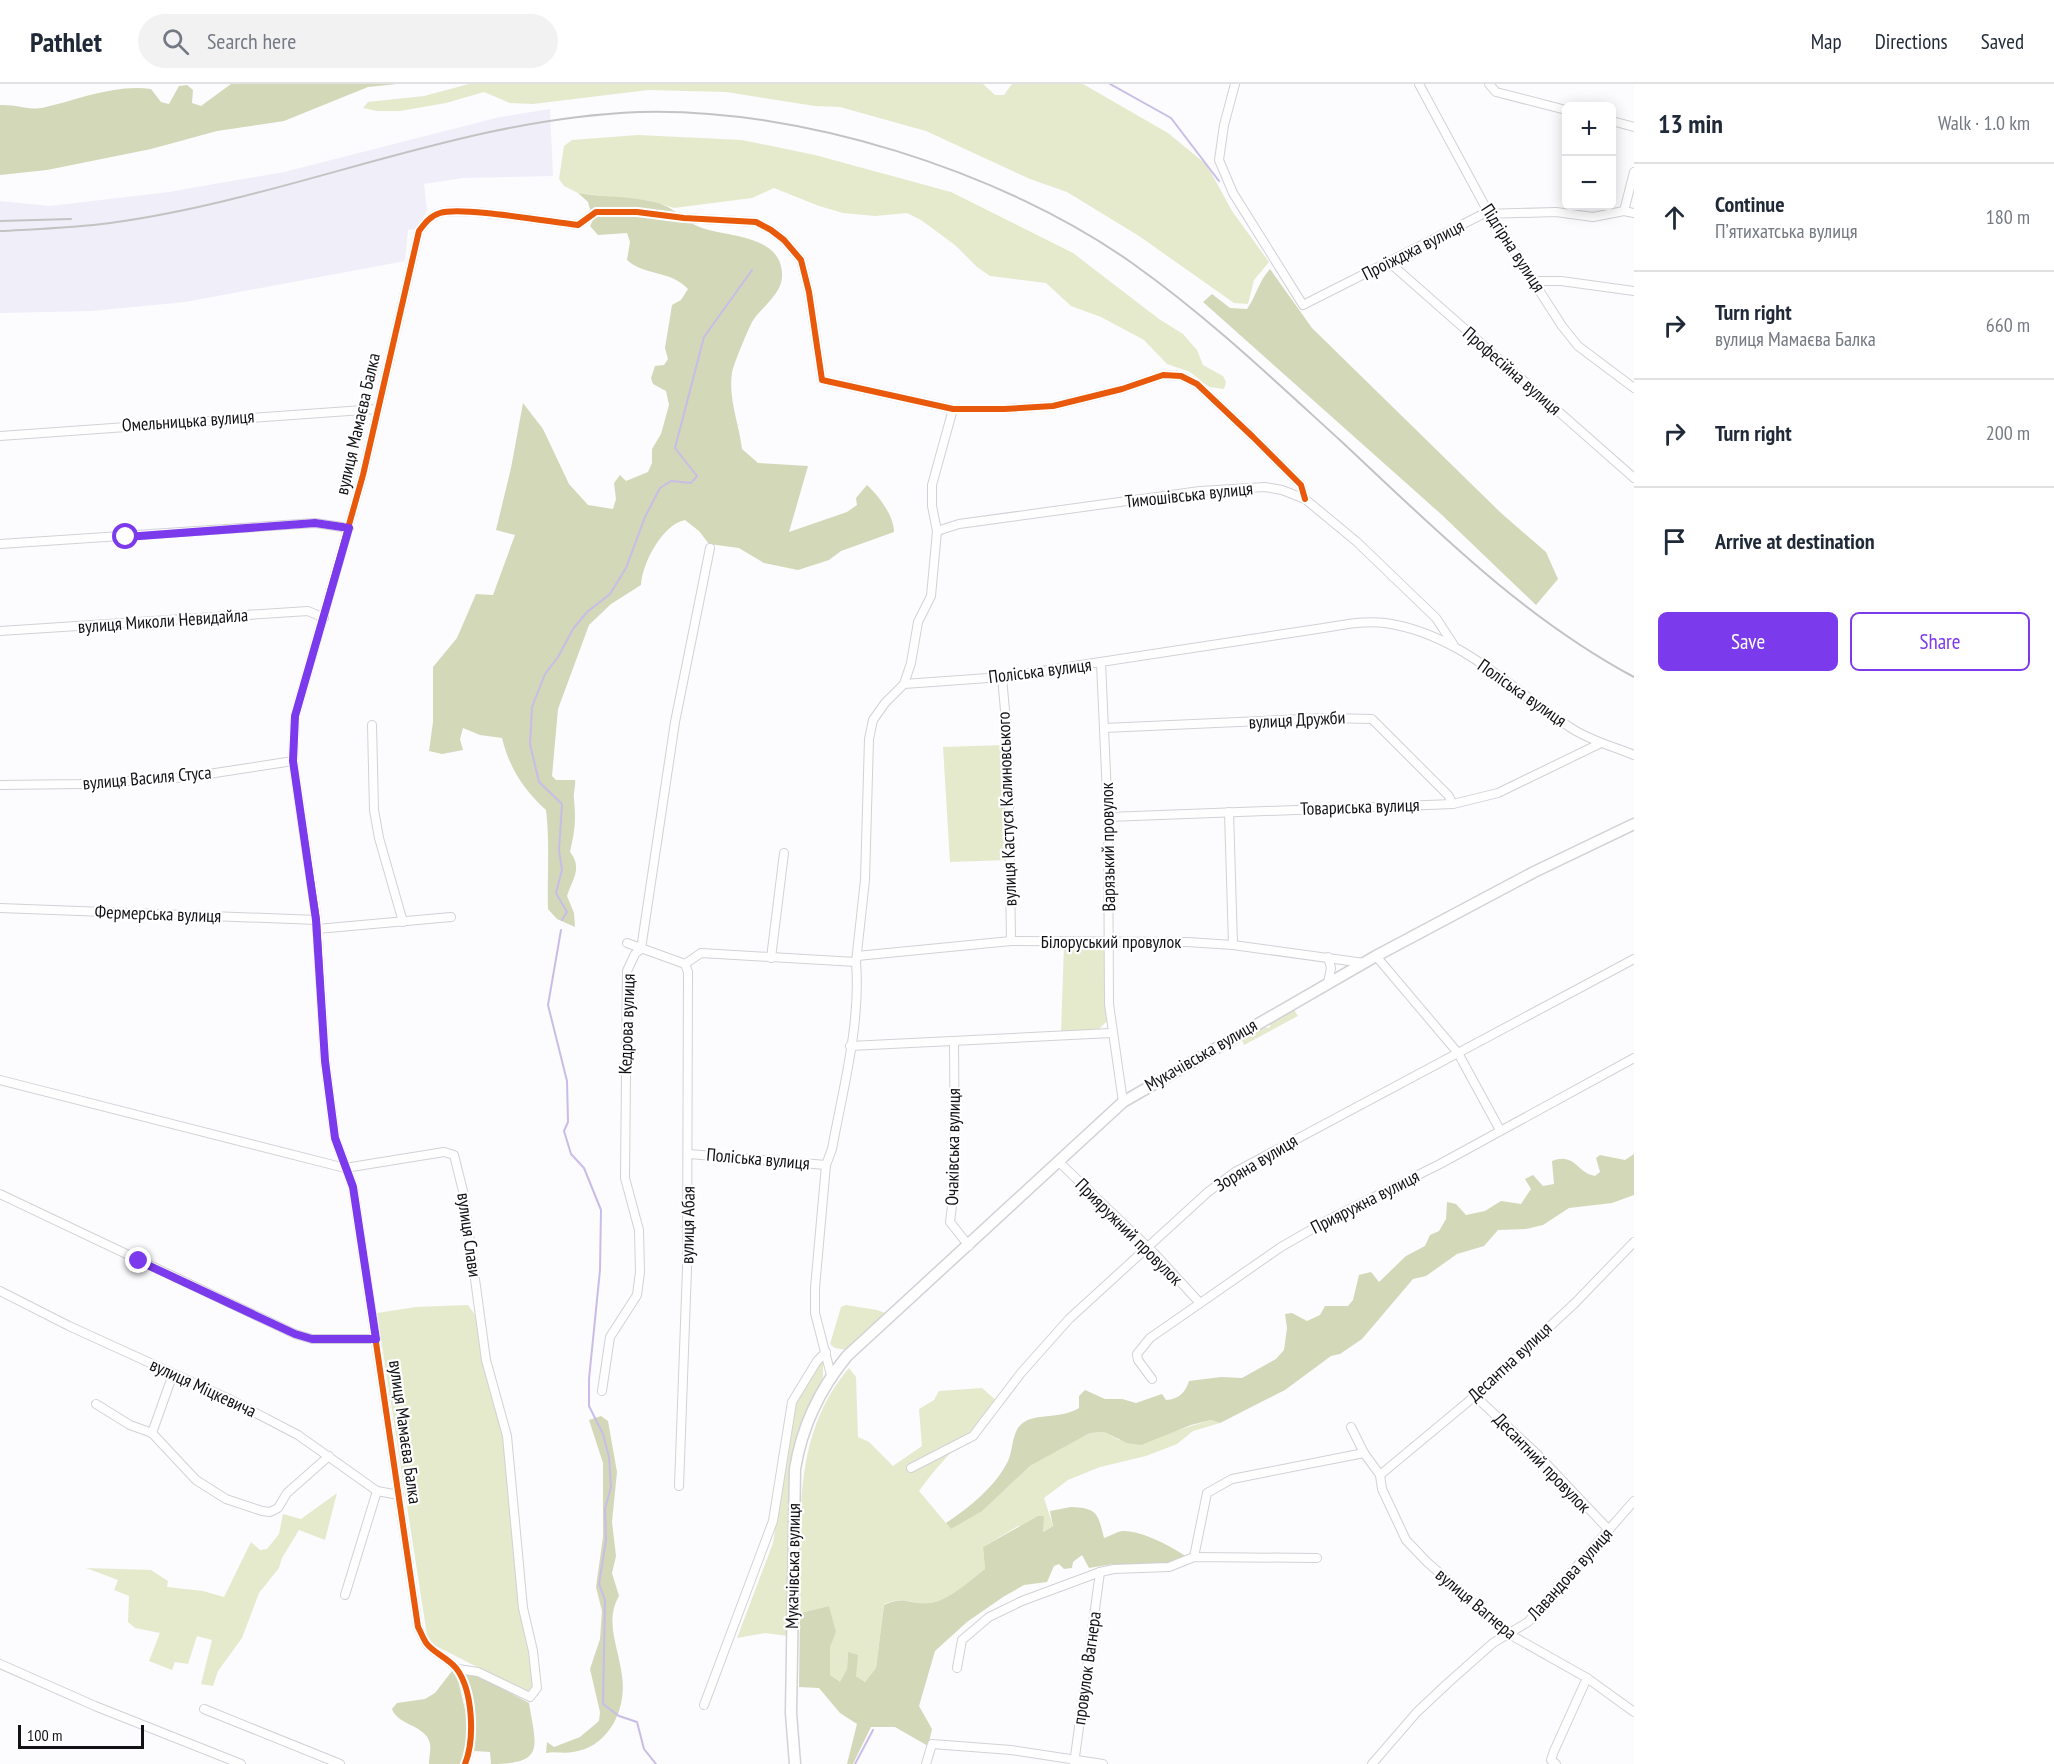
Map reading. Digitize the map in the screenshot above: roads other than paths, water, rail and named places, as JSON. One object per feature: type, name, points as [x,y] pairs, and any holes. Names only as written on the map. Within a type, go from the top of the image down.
[{"type":"street","name":"Проїжджа вулиця","points":[[1234,84],[1224,125],[1219,160],[1233,193],[1303,305],[1390,263],[1460,225],[1491,213],[1556,212],[1593,217],[1624,211],[1634,213]]},
{"type":"street","name":"Підгірна вулиця","points":[[1419,84],[1491,213],[1578,346],[1634,388]]},
{"type":"street","points":[[1489,84],[1496,92],[1562,109]]},
{"type":"street","points":[[1616,122],[1634,127]]},
{"type":"street","points":[[1624,211],[1634,172]]},
{"type":"street","name":"вулиця Мамаєва Балка","points":[[458,1669],[428,1645],[418,1627],[353,1187],[335,1138],[325,1061],[317,924],[293,761],[295,716],[349,528],[415,242],[426,222],[442,212],[471,212],[578,225],[596,213],[627,212],[756,222],[784,240],[801,260],[809,292],[822,380],[953,409]]},
{"type":"street","name":"Професійна вулиця","points":[[1390,263],[1634,478]]},
{"type":"street","points":[[1535,281],[1562,281],[1634,291]]},
{"type":"street","points":[[904,684],[911,663],[918,621],[932,596],[937,531],[932,506],[932,485],[953,409],[1053,406],[1163,375],[1181,376],[1197,384],[1277,461],[1301,485],[1305,499]]},
{"type":"street","name":"Омельницька вулиця","points":[[0,435],[377,409]]},
{"type":"street","name":"Тимошівська вулиця","points":[[937,531],[959,524],[1200,490],[1265,487],[1305,499],[1398,579],[1436,618],[1453,644]]},
{"type":"street","points":[[0,544],[315,523],[349,528]]},
{"type":"street","name":"Кедрова вулиця","points":[[602,1391],[610,1337],[637,1295],[640,1272],[639,1230],[625,1178],[624,1089],[627,971],[630,963],[641,950],[675,722],[710,548]]},
{"type":"street","name":"вулиця Миколи Невидайла","points":[[0,631],[308,611],[324,618]]},
{"type":"street","name":"Поліська вулиця","points":[[826,1352],[815,1313],[815,1288],[826,1166],[832,1149],[850,1047],[858,977],[857,959],[865,880],[869,739],[873,720],[885,703],[904,684],[1002,677],[1101,663],[1199,645],[1367,623],[1395,626],[1453,644],[1533,702],[1599,744],[1634,755]]},
{"type":"street","name":"Варязький провулок","points":[[1101,663],[1108,817],[1110,943],[1108,1004],[1123,1101]]},
{"type":"street","name":"вулиця Кастуся Калиновського","points":[[1002,677],[1008,756],[1011,941]]},
{"type":"street","name":"вулиця Дружби","points":[[1104,728],[1326,718],[1372,719],[1448,795],[1454,804]]},
{"type":"street","points":[[372,725],[374,810],[379,838],[403,921]]},
{"type":"street","name":"Товариська вулиця","points":[[1108,817],[1454,804],[1498,793],[1599,744]]},
{"type":"street","name":"вулиця Василя Стуса","points":[[0,785],[80,784],[189,777],[293,761]]},
{"type":"street","points":[[1229,812],[1233,945]]},
{"type":"street","name":"Мукачівська вулиця","points":[[795,1764],[791,1713],[795,1469],[799,1443],[808,1419],[831,1375],[847,1356],[969,1246],[1123,1101],[1376,956],[1534,872],[1634,824]]},
{"type":"street","points":[[771,958],[784,854]]},
{"type":"street","name":"Фермерська вулиця","points":[[0,908],[317,924],[451,917]]},
{"type":"street","name":"Білоруський провулок","points":[[686,964],[701,953],[771,958],[857,959],[1011,941],[1233,945],[1364,963]]},
{"type":"street","points":[[627,943],[641,950],[686,964]]},
{"type":"street","points":[[1376,956],[1458,1053],[1500,1130]]},
{"type":"street","points":[[1328,957],[1331,968],[1328,983]]},
{"type":"street","name":"Зоряна вулиця","points":[[911,1468],[973,1436],[1021,1373],[1069,1319],[1209,1192],[1235,1173],[1634,959]]},
{"type":"street","name":"вулиця Абая","points":[[680,1486],[689,1154],[690,1040],[686,964]]},
{"type":"street","points":[[850,1047],[1111,1034]]},
{"type":"street","name":"Очаківська вулиця","points":[[954,1041],[955,1181],[950,1222],[969,1246]]},
{"type":"street","name":"Прияружна вулиця","points":[[1152,1379],[1137,1354],[1150,1338],[1199,1302],[1318,1225],[1440,1164],[1634,1058]]},
{"type":"street","name":"вулиця Слави","points":[[0,1080],[345,1168],[444,1152],[450,1153],[457,1160],[464,1191],[486,1360],[507,1436],[523,1608],[533,1651],[537,1688],[530,1697],[478,1672],[458,1669]]},
{"type":"street","name":"Поліська вулиця","points":[[689,1154],[826,1166]]},
{"type":"street","name":"Прияружний провулок","points":[[1059,1162],[1148,1248],[1199,1302]]},
{"type":"street","points":[[0,1194],[295,1334],[312,1339],[376,1339]]},
{"type":"street","name":"Десантна вулиця","points":[[1380,1476],[1475,1396],[1575,1303],[1634,1242]]},
{"type":"street","name":"вулиця Міцкевича","points":[[0,1291],[69,1326],[227,1398],[298,1435],[377,1491],[399,1495]]},
{"type":"street","points":[[826,1352],[831,1375]]},
{"type":"street","name":"Мукачівська вулиця","points":[[704,1705],[772,1521],[792,1402],[817,1361],[826,1352]]},
{"type":"street","points":[[152,1433],[173,1374]]},
{"type":"street","name":"Десантний провулок","points":[[1475,1396],[1538,1455],[1609,1530]]},
{"type":"street","points":[[96,1404],[130,1425],[152,1433],[196,1480],[226,1499],[262,1511],[270,1512],[278,1508],[287,1493],[329,1456]]},
{"type":"street","name":"вулиця Вагнера","points":[[1351,1427],[1364,1453],[1380,1476],[1382,1489],[1406,1540],[1442,1576],[1509,1634],[1587,1678],[1634,1712]]},
{"type":"street","points":[[1194,1557],[1207,1492],[1216,1485],[1232,1479],[1364,1453]]},
{"type":"street","points":[[345,1595],[377,1491]]},
{"type":"street","name":"Лавандова вулиця","points":[[1372,1764],[1417,1712],[1449,1682],[1493,1643],[1528,1622],[1634,1501]]},
{"type":"street","points":[[957,1668],[962,1640],[989,1617],[1022,1601],[1100,1572],[1114,1569],[1169,1568],[1194,1557],[1317,1558]]},
{"type":"street","name":"провулок Вагнера","points":[[1074,1761],[1100,1572]]},
{"type":"street","points":[[0,1664],[95,1706],[241,1764]]},
{"type":"street","points":[[458,1669],[465,1688],[472,1726],[470,1751],[465,1764]]},
{"type":"street","points":[[1556,1764],[1551,1760],[1554,1751],[1587,1678]]},
{"type":"street","points":[[204,1709],[340,1764]]},
{"type":"street","points":[[926,1764],[932,1744],[1104,1764]]},
{"type":"waterway","points":[[1110,84],[1171,118],[1219,181]]},
{"type":"waterway","points":[[562,920],[567,912],[556,893],[562,870],[559,850],[562,804],[539,782],[530,744],[532,707],[545,674],[558,657],[573,629],[587,612],[610,594],[626,568],[645,517],[660,488],[671,481],[691,483],[697,476],[675,448],[704,337],[752,270]]},
{"type":"waterway","points":[[561,930],[548,1005],[567,1081],[568,1122],[564,1131],[571,1154],[584,1168],[601,1210],[600,1270],[589,1379],[589,1406],[603,1434],[609,1457],[611,1487],[605,1509],[606,1540],[599,1584],[605,1600],[603,1704],[619,1716],[637,1722],[644,1749],[656,1764]]},
{"type":"waterway","points":[[855,1764],[873,1730]]},
{"type":"railway","points":[[0,231],[96,225],[177,212],[243,197],[439,144],[505,129],[571,118],[639,112],[701,113],[765,121],[831,133],[897,151],[961,173],[1023,200],[1080,230],[1132,263],[1240,350],[1480,569],[1554,627],[1634,677]]},
{"type":"railway","points":[[0,221],[71,219]]}]
